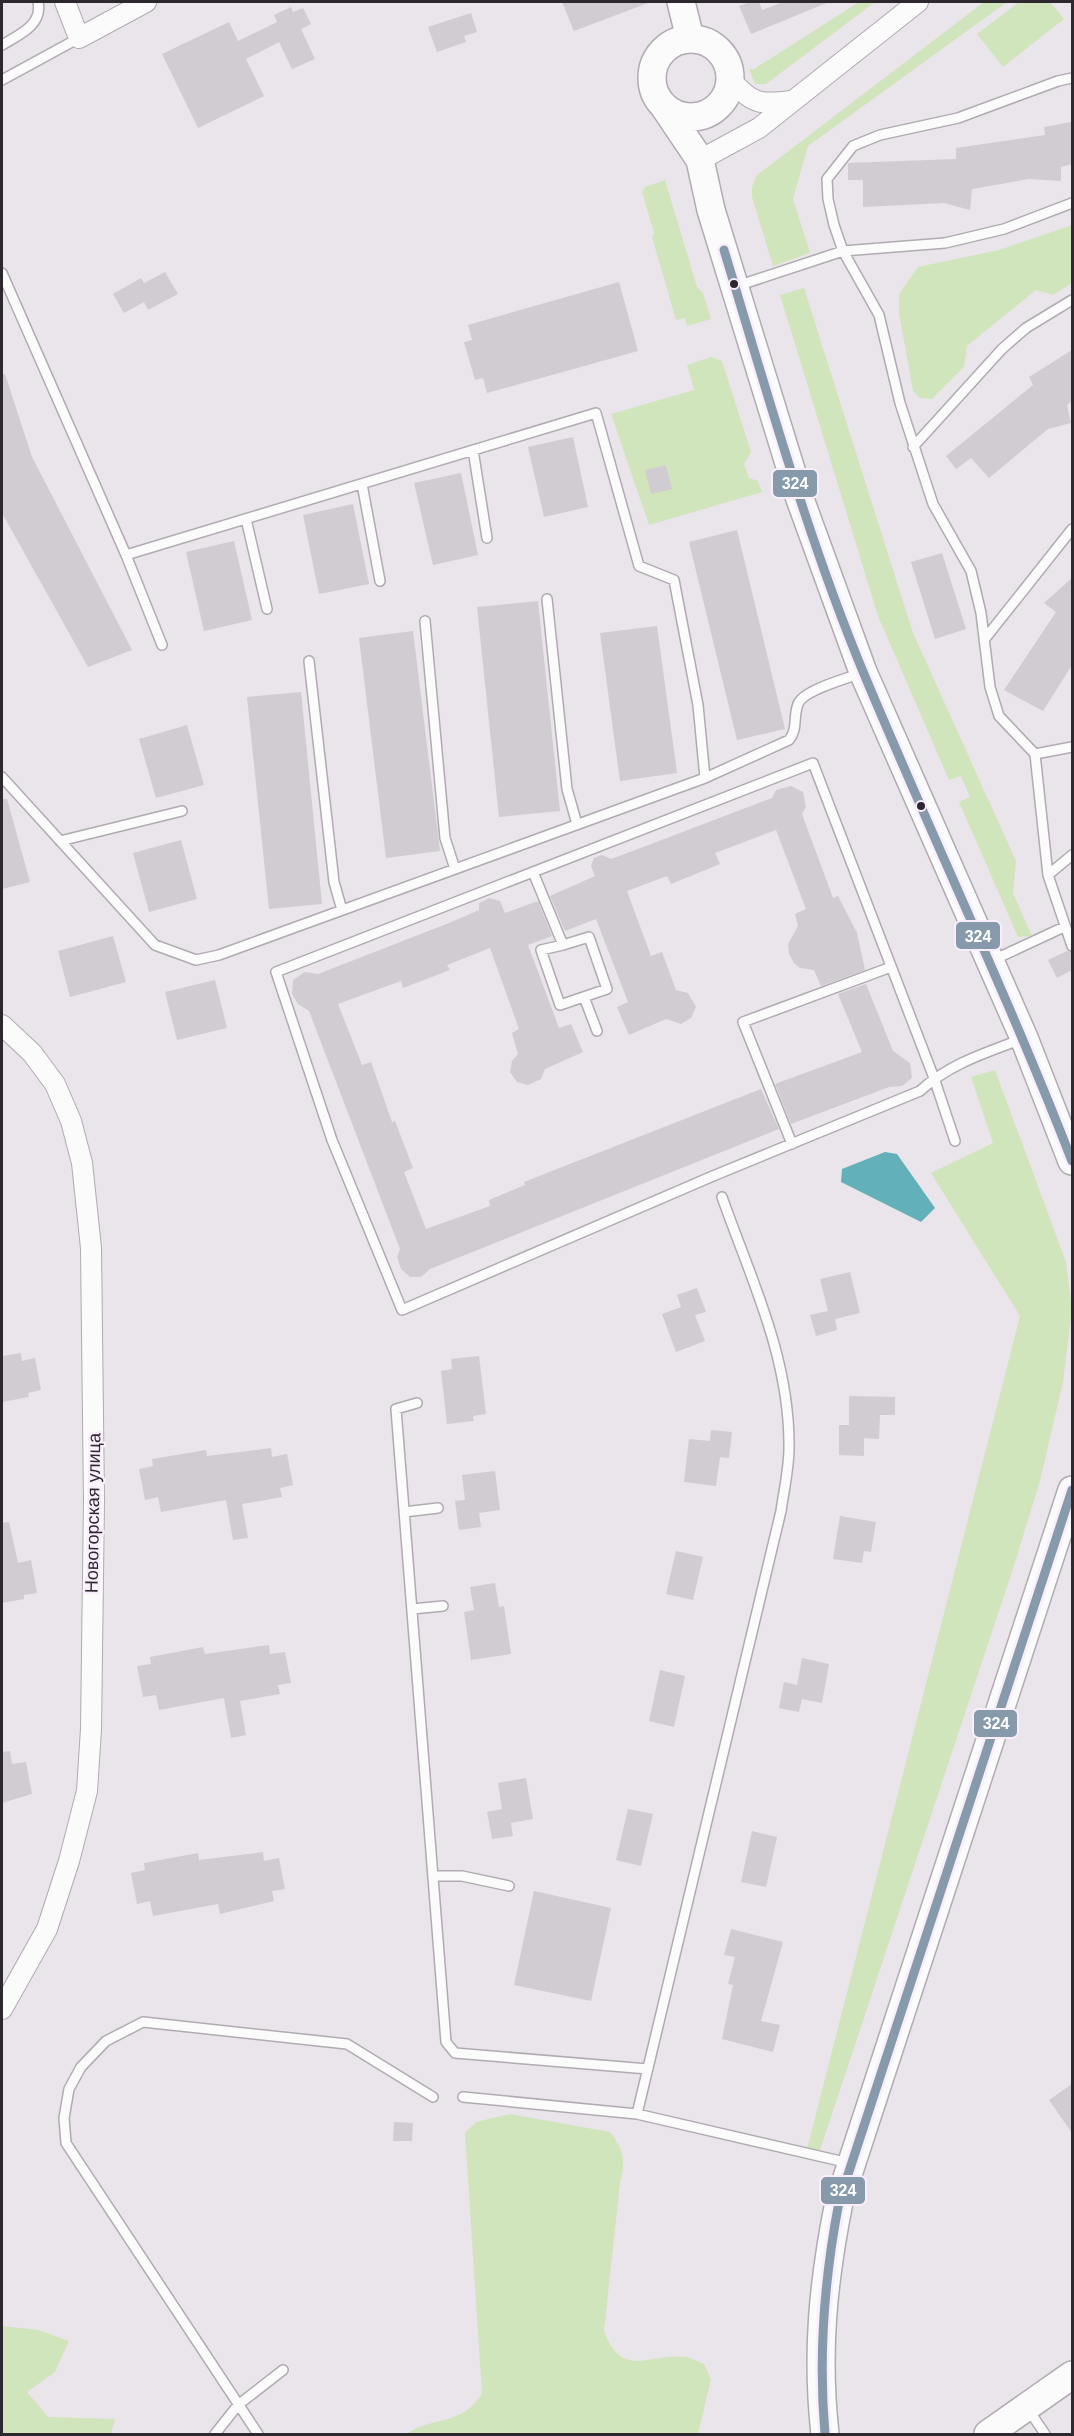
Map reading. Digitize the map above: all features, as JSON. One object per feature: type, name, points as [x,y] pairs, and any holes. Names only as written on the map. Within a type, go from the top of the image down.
[{"type":"street","points":[[65,2],[79,38],[146,2]]},
{"type":"street","points":[[681,2],[690,38]]},
{"type":"street","points":[[700,160],[744,138],[918,2]]},
{"type":"street","points":[[700,160],[726,92],[726,61],[714,45],[703,39],[690,38],[671,44],[657,57],[651,82],[655,94],[700,160],[711,210],[800,499],[863,672],[1024,1038],[1072,1161]]},
{"type":"street","points":[[726,92],[747,97],[765,105],[794,101]]},
{"type":"street","points":[[663,105],[673,113],[698,117],[711,112],[726,92]]},
{"type":"street","name":"Новогорская улица","points":[[2,1025],[32,1053],[55,1084],[71,1120],[82,1163],[91,1248],[94,1500],[90,1633],[91,1730],[87,1791],[69,1861],[47,1929],[2,2010]]},
{"type":"street","points":[[825,2434],[819,2385],[821,2311],[839,2202],[1072,1490]]},
{"type":"street","points":[[988,2434],[1072,2375]]},
{"type":"lane","points":[[2,45],[31,27],[39,16],[38,2]]},
{"type":"lane","points":[[2,80],[79,38]]},
{"type":"lane","points":[[1072,78],[1058,81],[958,118],[880,135],[853,146],[827,178],[828,199],[843,250],[879,315],[900,403],[933,504],[971,571],[990,687],[999,716],[1035,754],[1048,875],[1072,946]]},
{"type":"lane","points":[[735,286],[843,250],[945,243],[1004,229],[1072,203]]},
{"type":"lane","points":[[2,273],[126,555],[162,645]]},
{"type":"lane","points":[[914,447],[1002,349],[1026,328],[1072,300]]},
{"type":"lane","points":[[126,555],[596,412],[639,566],[674,580],[698,705],[705,778]]},
{"type":"lane","points":[[473,450],[488,538]]},
{"type":"lane","points":[[362,484],[380,581]]},
{"type":"lane","points":[[246,519],[267,609]]},
{"type":"lane","points":[[984,640],[1072,529]]},
{"type":"lane","points":[[547,599],[567,789],[577,824]]},
{"type":"lane","points":[[425,621],[446,838],[455,868]]},
{"type":"lane","points":[[309,661],[334,882],[342,910]]},
{"type":"lane","points":[[2,777],[154,945],[196,960],[219,955],[705,778],[789,740],[795,729],[798,705],[806,694],[863,672]]},
{"type":"lane","points":[[1035,754],[1072,747]]},
{"type":"lane","points":[[955,1141],[934,1078],[813,762],[276,972],[332,1140],[402,1310],[920,1091],[934,1078],[960,1062],[1024,1038]]},
{"type":"lane","points":[[60,841],[182,811]]},
{"type":"lane","points":[[1048,875],[1072,855]]},
{"type":"lane","points":[[533,872],[562,945]]},
{"type":"lane","points":[[989,962],[1064,927]]},
{"type":"lane","points":[[589,937],[607,989],[560,1005],[541,950],[562,945],[589,937]]},
{"type":"lane","points":[[792,1144],[743,1022],[891,967]]},
{"type":"lane","points":[[584,997],[597,1031]]},
{"type":"lane","points":[[637,2114],[781,1511],[789,1447],[783,1376],[769,1322],[722,1197]]},
{"type":"lane","points":[[417,1403],[396,1409],[446,2042],[455,2053],[648,2069]]},
{"type":"lane","points":[[404,1512],[438,1508]]},
{"type":"lane","points":[[412,1609],[443,1606]]},
{"type":"lane","points":[[433,1876],[462,1876],[509,1887]]},
{"type":"lane","points":[[258,2434],[66,2143],[64,2118],[69,2089],[81,2067],[106,2041],[143,2022],[347,2044],[434,2097]]},
{"type":"lane","points":[[463,2097],[637,2114],[851,2164]]},
{"type":"lane","points":[[215,2434],[238,2405],[283,2370]]},
{"type":"lane","points":[[1027,2408],[1045,2434]]},
{"type":"green space","points":[[859,2],[875,2],[766,84],[755,84],[749,69],[754,69]]},
{"type":"green space","points":[[984,2],[1007,2],[808,146],[793,199],[810,253],[773,266],[752,197],[752,187],[757,175]]},
{"type":"green space","points":[[1019,2],[1050,2],[1064,19],[1003,67],[977,34]]},
{"type":"green space","points":[[665,180],[697,287],[703,293],[711,319],[687,326],[685,318],[676,320],[652,237],[654,233],[642,192],[645,187]]},
{"type":"green space","points":[[1072,225],[1072,283],[1053,295],[1036,290],[967,346],[964,367],[932,399],[920,398],[913,391],[899,313],[899,294],[918,267],[999,250]]},
{"type":"green space","points":[[804,288],[913,633],[1016,861],[1013,893],[1032,936],[1018,937],[959,802],[970,797],[961,776],[949,780],[878,616],[780,295]]},
{"type":"green space","points":[[711,357],[722,361],[751,452],[744,464],[749,478],[758,481],[762,492],[649,525],[611,414],[694,390],[687,365]]},
{"type":"green space","points":[[995,1070],[1066,1262],[1072,1309],[1063,1382],[1040,1481],[1011,1575],[820,2150],[807,2149],[1020,1316],[931,1173],[993,1143],[971,1077]]},
{"type":"green space","points":[[510,2114],[610,2132],[618,2145],[623,2156],[623,2169],[604,2331],[611,2346],[629,2360],[638,2361],[673,2356],[690,2358],[704,2364],[711,2379],[698,2434],[407,2434],[417,2428],[455,2417],[473,2405],[482,2394],[465,2133],[476,2122]]},
{"type":"green space","points":[[2,2326],[39,2330],[69,2341],[55,2372],[27,2392],[48,2417],[115,2419],[111,2434],[2,2434]]},
{"type":"water","points":[[885,1152],[897,1154],[935,1208],[921,1222],[841,1182],[842,1169]]},
{"type":"building","points":[[562,2],[648,2],[648,3],[574,31]]},
{"type":"building","points":[[759,2],[762,10],[784,2],[829,2],[751,34],[739,6]]},
{"type":"building","points":[[291,7],[293,12],[303,8],[311,24],[301,29],[315,59],[292,69],[279,42],[246,59],[264,96],[198,128],[162,54],[229,22],[238,41],[277,22],[274,15]]},
{"type":"building","points":[[471,13],[477,32],[464,36],[466,42],[437,52],[428,27]]},
{"type":"building","points":[[1072,122],[1072,164],[1061,167],[1061,181],[1029,179],[972,189],[970,210],[944,203],[863,207],[863,180],[848,180],[848,163],[956,159],[956,148],[1045,135],[1044,127]]},
{"type":"building","points":[[165,272],[178,294],[148,310],[144,302],[124,313],[113,294],[141,278],[144,283]]},
{"type":"building","points":[[619,282],[638,351],[487,393],[483,378],[475,380],[464,342],[472,340],[468,325]]},
{"type":"building","points":[[1072,350],[1072,401],[1067,405],[1071,423],[1048,429],[989,478],[971,458],[956,469],[946,456],[1033,385],[1029,377]]},
{"type":"building","points":[[2,374],[5,374],[32,457],[132,650],[88,667],[2,513]]},
{"type":"building","points":[[573,437],[588,507],[544,517],[528,447]]},
{"type":"building","points":[[666,465],[672,489],[651,494],[645,470]]},
{"type":"building","points":[[461,473],[478,555],[433,565],[414,483]]},
{"type":"building","points":[[353,504],[369,584],[319,594],[303,515]]},
{"type":"building","points":[[737,530],[785,729],[737,740],[689,542]]},
{"type":"building","points":[[234,541],[252,620],[204,631],[186,552]]},
{"type":"building","points":[[942,553],[966,629],[935,639],[911,562]]},
{"type":"building","points":[[1072,578],[1072,665],[1043,711],[1004,690],[1056,612],[1044,603]]},
{"type":"building","points":[[538,601],[560,811],[499,817],[477,607]]},
{"type":"building","points":[[657,626],[677,773],[620,781],[600,633]]},
{"type":"building","points":[[413,631],[440,851],[386,858],[359,638]]},
{"type":"building","points":[[301,692],[322,904],[269,909],[247,697]]},
{"type":"building","points":[[187,725],[204,785],[156,798],[139,739]]},
{"type":"building","points":[[791,786],[803,792],[806,807],[802,814],[833,898],[838,896],[857,933],[865,970],[821,986],[814,970],[800,968],[794,963],[789,954],[788,944],[798,926],[795,914],[806,909],[776,830],[715,853],[720,864],[671,884],[667,876],[627,891],[651,956],[662,952],[676,990],[688,993],[696,1007],[691,1018],[681,1024],[666,1019],[629,1035],[617,1007],[628,1002],[596,919],[565,931],[550,896],[595,876],[591,866],[594,858],[602,855],[611,859],[772,798],[776,790]]},
{"type":"building","points":[[2,799],[7,799],[30,882],[2,889]]},
{"type":"building","points":[[181,840],[197,899],[149,912],[133,853]]},
{"type":"building","points":[[489,898],[500,901],[505,913],[538,901],[552,936],[528,945],[559,1028],[571,1024],[583,1052],[545,1069],[541,1079],[528,1085],[517,1082],[510,1072],[512,1061],[518,1054],[512,1033],[519,1029],[490,948],[447,965],[450,970],[403,988],[401,981],[338,1004],[362,1065],[371,1062],[392,1122],[395,1121],[413,1168],[404,1172],[426,1229],[490,1206],[489,1200],[525,1185],[524,1182],[761,1089],[779,1129],[430,1269],[421,1277],[410,1277],[401,1269],[397,1257],[400,1249],[309,1011],[298,1004],[292,994],[293,980],[305,972],[318,974],[449,923],[479,910],[479,903]]},
{"type":"building","points":[[113,936],[126,982],[70,997],[58,951]]},
{"type":"building","points":[[1067,951],[1072,953],[1072,970],[1057,978],[1048,960]]},
{"type":"building","points":[[215,980],[227,1028],[177,1040],[165,992]]},
{"type":"building","points":[[866,984],[893,1051],[910,1063],[912,1078],[902,1086],[889,1087],[791,1124],[775,1084],[862,1052],[838,994]]},
{"type":"building","points":[[850,1272],[860,1313],[835,1319],[837,1330],[816,1336],[810,1315],[828,1311],[820,1279]]},
{"type":"building","points":[[697,1288],[706,1312],[695,1315],[705,1341],[676,1352],[662,1314],[681,1307],[677,1295]]},
{"type":"building","points":[[21,1353],[22,1361],[35,1358],[41,1390],[28,1393],[29,1397],[2,1402],[2,1356]]},
{"type":"building","points":[[479,1356],[486,1414],[473,1416],[474,1421],[447,1424],[441,1371],[452,1369],[451,1359]]},
{"type":"building","points":[[849,1396],[895,1397],[895,1415],[880,1415],[879,1439],[864,1438],[864,1456],[839,1455],[839,1425],[849,1425]]},
{"type":"building","points":[[711,1430],[732,1432],[729,1458],[720,1457],[716,1486],[684,1482],[689,1439],[710,1441]]},
{"type":"building","points":[[271,1448],[272,1457],[287,1454],[293,1485],[280,1488],[282,1497],[242,1504],[248,1538],[233,1540],[226,1500],[161,1512],[158,1497],[145,1500],[139,1469],[153,1466],[152,1459],[206,1450],[207,1456]]},
{"type":"building","points":[[495,1471],[500,1510],[479,1513],[481,1527],[459,1530],[455,1501],[465,1500],[462,1475]]},
{"type":"building","points":[[840,1516],[876,1522],[871,1552],[864,1551],[862,1563],[833,1559]]},
{"type":"building","points":[[9,1522],[18,1563],[31,1560],[37,1593],[24,1595],[24,1599],[2,1603],[2,1523]]},
{"type":"building","points":[[676,1551],[703,1557],[693,1600],[666,1594]]},
{"type":"building","points":[[495,1583],[499,1607],[504,1606],[511,1654],[471,1660],[464,1612],[474,1610],[470,1587]]},
{"type":"building","points":[[269,1645],[270,1654],[285,1652],[291,1683],[278,1685],[280,1694],[240,1701],[246,1735],[231,1738],[224,1698],[159,1710],[156,1695],[143,1697],[137,1666],[151,1664],[150,1657],[203,1647],[205,1654]]},
{"type":"building","points":[[802,1658],[829,1664],[822,1703],[802,1699],[799,1712],[779,1708],[784,1682],[797,1685]]},
{"type":"building","points":[[660,1670],[685,1676],[674,1727],[649,1721]]},
{"type":"building","points":[[10,1751],[12,1764],[26,1762],[32,1794],[2,1803],[2,1752]]},
{"type":"building","points":[[526,1778],[533,1819],[511,1823],[513,1836],[492,1839],[487,1812],[502,1809],[498,1783]]},
{"type":"building","points":[[628,1809],[653,1814],[641,1866],[616,1860]]},
{"type":"building","points":[[752,1831],[777,1837],[766,1887],[741,1882]]},
{"type":"building","points":[[263,1852],[264,1861],[279,1858],[285,1889],[272,1891],[274,1901],[220,1914],[218,1904],[153,1916],[150,1901],[137,1904],[131,1873],[145,1870],[144,1863],[198,1853],[199,1860]]},
{"type":"building","points":[[534,1891],[611,1908],[591,2001],[514,1985]]},
{"type":"building","points":[[731,1929],[783,1942],[761,2021],[780,2025],[773,2052],[722,2039],[733,1985],[728,1984],[735,1957],[724,1955]]},
{"type":"building","points":[[1072,2084],[1072,2133],[1049,2100]]},
{"type":"building","points":[[394,2122],[413,2123],[412,2141],[393,2141]]},
{"type":"transit line","name":"324","points":[[724,250],[789,464],[843,622],[1022,1038],[1072,1161]]},
{"type":"transit line","name":"324","points":[[825,2434],[822,2346],[826,2289],[839,2202],[1072,1490]]}]
